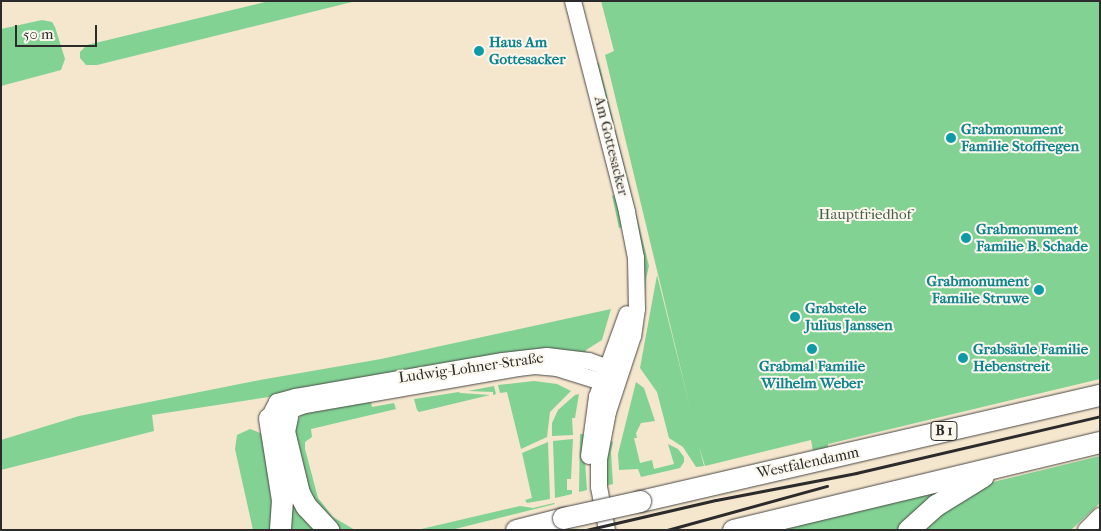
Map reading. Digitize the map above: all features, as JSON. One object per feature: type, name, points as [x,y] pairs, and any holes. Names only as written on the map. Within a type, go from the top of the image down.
[{"type":"highway","name":"Westfalendamm","points":[[516,530],[1100,395]]},
{"type":"highway","points":[[278,412],[282,500],[280,530]]},
{"type":"highway","points":[[278,412],[299,493],[306,506],[328,530]]},
{"type":"highway","points":[[733,530],[1100,442]]},
{"type":"highway","points":[[908,530],[948,497],[1003,465]]},
{"type":"street","name":"Am Gottesacker","points":[[573,1],[631,230],[636,258],[637,309],[633,336],[609,376],[591,431],[589,458],[590,489],[596,530]]},
{"type":"street","name":"Ludwig-Lohner-Straße","points":[[278,412],[314,403],[535,366],[609,376]]},
{"type":"street","name":"Am Gottesacker","points":[[607,530],[599,487],[598,459],[609,376]]},
{"type":"street","points":[[1086,530],[1100,516]]},
{"type":"green space","points":[[269,1],[356,1],[97,65],[86,65],[80,58],[80,52],[87,45]]},
{"type":"green space","name":"Hauptfriedhof","points":[[601,1],[1100,1],[1100,379],[828,444],[828,448],[813,451],[811,440],[705,466],[699,446],[704,466],[696,467],[683,447],[669,438],[657,392],[640,368],[657,275],[691,411],[605,55],[614,51]]},
{"type":"green space","points":[[42,20],[52,22],[55,27],[65,59],[61,70],[1,86],[1,29]]},
{"type":"green space","points":[[596,62],[599,63],[649,266],[644,308]]},
{"type":"green space","points":[[615,195],[622,227],[619,228],[612,196]]},
{"type":"green space","points":[[611,309],[602,340],[586,350],[585,357],[275,396],[152,415],[154,431],[1,470],[1,440],[79,416],[260,380],[381,359]]},
{"type":"green space","points":[[534,381],[557,384],[571,391],[550,412],[547,437],[521,449],[507,392],[500,393],[498,385]]},
{"type":"green space","points":[[636,382],[644,388],[655,421],[641,423],[636,433],[637,438],[634,438],[640,463],[652,460],[654,469],[674,464],[668,444],[678,449],[684,457],[684,462],[680,468],[641,477],[638,469],[619,470],[618,454]]},
{"type":"green space","points":[[494,386],[496,394],[493,395],[493,392],[468,391]]},
{"type":"green space","points":[[459,392],[490,395],[419,412],[417,410],[414,399]]},
{"type":"green space","points":[[579,394],[575,418],[572,418],[573,435],[552,436],[552,423],[558,410],[575,395]]},
{"type":"green space","points":[[370,397],[372,407],[394,403],[396,409],[311,429],[312,437],[305,442],[305,449],[318,498],[333,517],[355,530],[336,530],[312,506],[293,427],[304,411]]},
{"type":"green space","points":[[250,429],[263,434],[275,530],[253,530],[235,449],[237,435]]},
{"type":"green space","points":[[580,434],[583,434],[587,490],[579,492]]},
{"type":"green space","points":[[279,438],[321,530],[285,530]]},
{"type":"green space","points":[[573,439],[571,479],[567,479],[567,490],[572,490],[572,494],[555,498],[553,441]]},
{"type":"green space","points":[[611,441],[613,442],[611,452],[613,484],[605,486],[605,466]]},
{"type":"green space","points":[[548,442],[550,499],[527,503],[525,500],[532,498],[522,453]]},
{"type":"green space","points":[[1100,456],[1100,503],[1071,530],[914,530],[989,483]]},
{"type":"green space","points":[[944,489],[903,530],[779,530]]},
{"type":"green space","points":[[554,503],[451,530],[417,530],[520,506],[533,508]]},
{"type":"railway","points":[[586,530],[716,500],[856,473],[1100,416]]},
{"type":"railway","points":[[667,530],[827,486]]},
{"type":"place","name":"Haus Am Gottesacker","points":[[479,51]]},
{"type":"place","name":"Grabmonument Familie Stoffregen","points":[[951,138]]},
{"type":"place","name":"Grabmonument Familie B. Schade","points":[[966,238]]},
{"type":"place","name":"Grabmonument Familie Struwe","points":[[1039,290]]},
{"type":"place","name":"Grabstele Julius Janssen","points":[[795,317]]},
{"type":"place","name":"Grabmal Familie Wilhelm Weber","points":[[812,349]]},
{"type":"place","name":"Grabsäule Familie Hebenstreit","points":[[963,358]]}]
